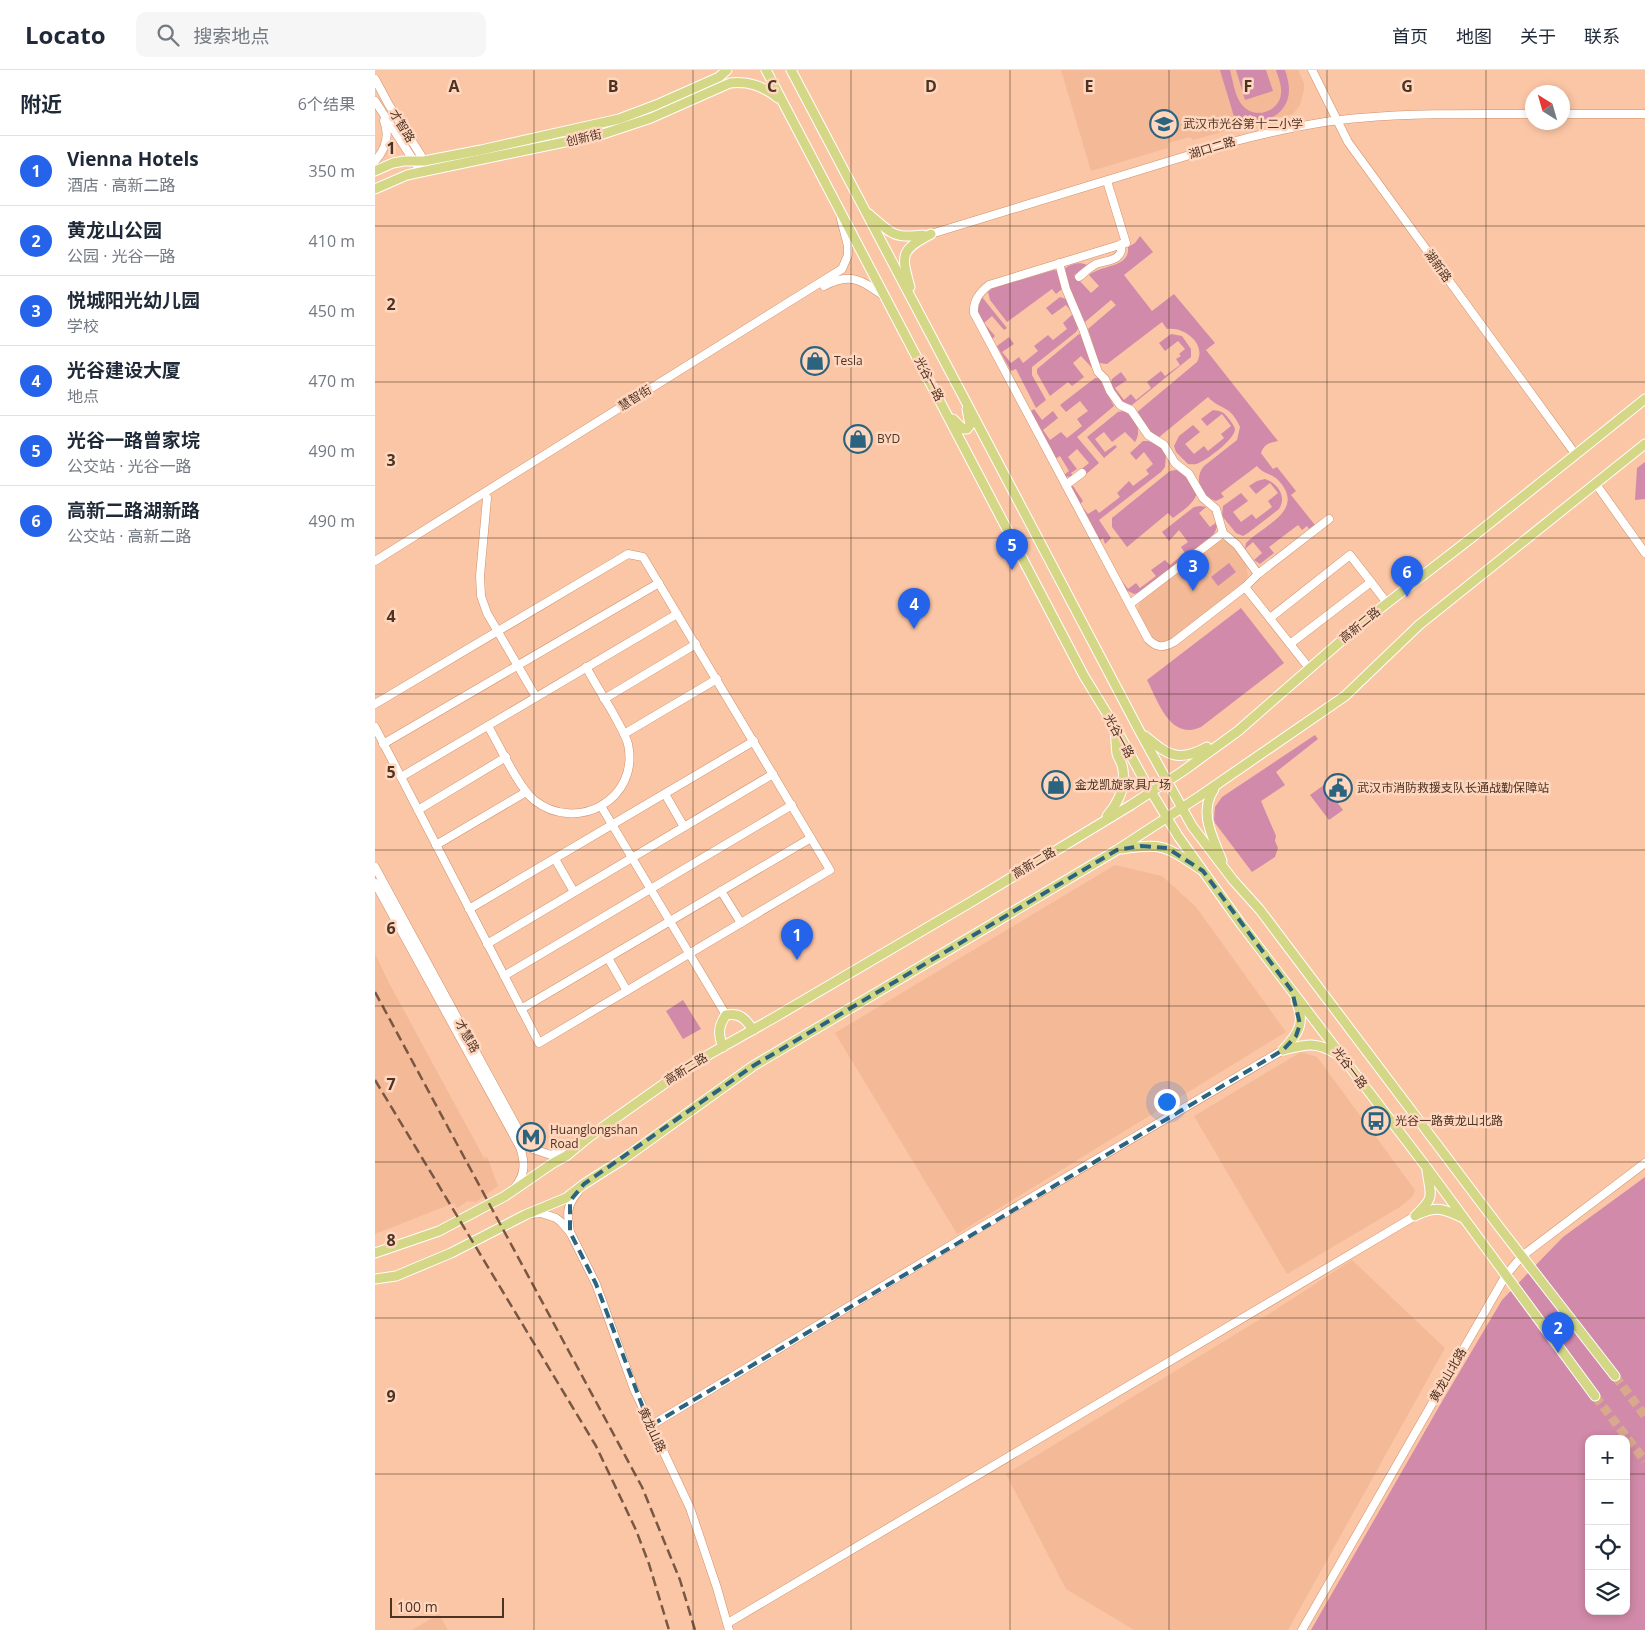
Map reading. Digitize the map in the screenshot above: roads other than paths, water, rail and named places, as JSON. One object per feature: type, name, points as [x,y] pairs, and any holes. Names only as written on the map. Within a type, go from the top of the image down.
[{"type":"main road","name":"创新街","points":[[375,171],[393,163],[419,161],[481,150],[619,119],[655,106],[719,77],[727,70]]},
{"type":"main road","name":"光谷一路","points":[[765,70],[1084,676],[1151,792],[1203,872],[1341,1057],[1427,1168],[1595,1396]]},
{"type":"main road","name":"光谷一路","points":[[791,70],[1140,732],[1192,826],[1225,871],[1260,910],[1615,1376]]},
{"type":"main road","name":"创新街","points":[[375,188],[426,171],[603,134],[651,118],[729,83],[756,84],[769,91],[783,103]]},
{"type":"main road","points":[[864,209],[886,230],[897,235],[903,237],[931,234]]},
{"type":"main road","points":[[915,304],[904,266],[907,249],[931,234]]},
{"type":"main road","points":[[942,405],[963,429],[967,429],[970,425],[969,415],[962,394]]},
{"type":"main road","name":"高新二路","points":[[375,1252],[439,1232],[505,1196],[566,1156],[670,1078],[1151,792],[1238,731],[1309,668],[1387,603],[1645,399]]},
{"type":"main road","points":[[375,1279],[396,1276],[451,1253],[525,1215],[566,1198],[769,1056],[1117,850],[1182,808],[1345,696],[1419,625],[1645,444]]},
{"type":"main road","points":[[1101,823],[1115,807],[1120,796],[1123,781],[1122,766],[1117,755],[1114,725]]},
{"type":"main road","points":[[1140,732],[1164,752],[1179,756],[1195,754],[1238,731]]},
{"type":"main road","points":[[1217,784],[1208,798],[1207,820],[1225,871]]},
{"type":"main road","points":[[1117,850],[1155,845],[1167,848],[1203,872]]},
{"type":"main road","points":[[1283,1050],[1296,1036],[1300,1024],[1300,1010],[1292,991]]},
{"type":"main road","points":[[723,1047],[719,1037],[719,1030],[721,1022],[726,1015],[736,1014],[743,1017],[753,1030]]},
{"type":"main road","points":[[1283,1050],[1315,1044],[1326,1047],[1341,1057]]},
{"type":"main road","points":[[1415,1216],[1428,1203],[1431,1196],[1427,1168]]},
{"type":"main road","points":[[1415,1216],[1437,1208],[1465,1220]]},
{"type":"street","name":"湖新路","points":[[1313,70],[1348,142],[1576,455]]},
{"type":"street","name":"才智路","points":[[375,79],[419,161]]},
{"type":"street","name":"才智路","points":[[377,104],[426,171]]},
{"type":"street","points":[[375,161],[385,147],[387,137],[387,129],[377,104]]},
{"type":"street","name":"湖口二路","points":[[931,234],[1258,135],[1337,120],[1400,115],[1525,114]]},
{"type":"street","points":[[1570,114],[1645,114]]},
{"type":"street","points":[[1107,181],[1126,242],[989,285],[981,291],[974,306],[974,313],[1148,639],[1155,646],[1165,647],[1174,642],[1329,519]]},
{"type":"street","name":"慧智街","points":[[375,561],[775,310],[838,273],[845,264],[848,246],[839,210]]},
{"type":"street","points":[[1079,277],[1094,265],[1112,260],[1120,255],[1122,250],[1121,244]]},
{"type":"street","points":[[1059,263],[1066,289],[1083,328],[1098,372],[1105,379],[1110,392],[1120,405],[1131,410],[1148,435],[1164,445],[1175,463],[1189,474],[1203,498],[1216,509],[1223,533],[1237,545],[1258,574]]},
{"type":"street","name":"慧智街","points":[[375,567],[794,303],[831,282],[842,278],[858,280],[886,297]]},
{"type":"street","points":[[1066,485],[1082,473]]},
{"type":"street","points":[[1596,484],[1645,553]]},
{"type":"street","points":[[487,498],[480,587],[484,605],[536,697]]},
{"type":"street","points":[[1131,604],[1223,533]]},
{"type":"street","points":[[375,704],[628,554],[643,557],[830,870],[539,1044],[375,727]]},
{"type":"street","points":[[1270,618],[1350,554],[1387,603]]},
{"type":"street","points":[[1290,644],[1371,582]]},
{"type":"street","points":[[383,744],[659,583]]},
{"type":"street","points":[[1245,587],[1309,668]]},
{"type":"street","points":[[401,777],[677,614]]},
{"type":"street","points":[[604,699],[695,644]]},
{"type":"street","points":[[488,726],[526,792],[539,804],[560,813],[572,814],[585,813],[601,806],[614,795],[625,776],[629,765],[629,752],[624,734],[586,667]]},
{"type":"street","points":[[624,734],[717,679]]},
{"type":"street","points":[[469,909],[754,741]]},
{"type":"street","points":[[417,810],[506,757]]},
{"type":"street","points":[[487,944],[773,774]]},
{"type":"street","points":[[436,845],[526,792]]},
{"type":"street","points":[[665,794],[684,827]]},
{"type":"street","points":[[601,806],[726,1015]]},
{"type":"street","points":[[504,976],[792,806]]},
{"type":"street","points":[[521,1009],[811,838]]},
{"type":"street","points":[[555,859],[574,892]]},
{"type":"street","name":"才慧路","points":[[375,867],[526,1144],[533,1149],[551,1155],[589,1137]]},
{"type":"street","name":"才慧路","points":[[375,883],[520,1147],[524,1166],[523,1174],[518,1183],[505,1196]]},
{"type":"street","points":[[721,891],[741,923]]},
{"type":"street","points":[[608,958],[627,991]]},
{"type":"street","points":[[650,1426],[978,1228],[1283,1050]]},
{"type":"street","name":"黄龙山北路","points":[[1302,1630],[1506,1276],[1522,1256],[1645,1163]]},
{"type":"street","name":"黄龙山路","points":[[584,1184],[570,1201],[567,1214],[570,1232],[596,1284],[625,1366],[650,1426],[690,1508],[709,1561],[728,1626]]},
{"type":"street","name":"黄龙山路","points":[[525,1215],[541,1213],[556,1218],[570,1232]]},
{"type":"street","points":[[728,1626],[1415,1216]]},
{"type":"tunnel","points":[[1615,1376],[1645,1416]]},
{"type":"tunnel","points":[[1595,1396],[1645,1461]]},
{"type":"railway","points":[[375,992],[642,1487],[680,1580],[695,1630]]},
{"type":"railway","points":[[375,1080],[596,1446],[636,1530],[649,1564],[669,1630]]},
{"type":"place","name":"武汉市光谷第十二小学","points":[[1164,124]]},
{"type":"place","name":"Tesla","points":[[815,361]]},
{"type":"place","name":"BYD","points":[[858,439]]},
{"type":"place","name":"光谷一路曾家垸","points":[[1012,570]]},
{"type":"place","name":"悦城阳光幼儿园","points":[[1193,591]]},
{"type":"place","name":"高新二路湖新路","points":[[1407,597]]},
{"type":"place","name":"光谷建设大厦","points":[[914,629]]},
{"type":"place","name":"金龙凯旋家具广场","points":[[1056,785]]},
{"type":"place","name":"武汉市消防救援支队长通战勤保障站","points":[[1338,788]]},
{"type":"place","name":"Vienna Hotels","points":[[797,960]]},
{"type":"place","name":"光谷一路黄龙山北路","points":[[1376,1121]]},
{"type":"place","name":"Huanglongshan Road","points":[[531,1137]]},
{"type":"place","name":"黄龙山公园","points":[[1558,1353]]}]
